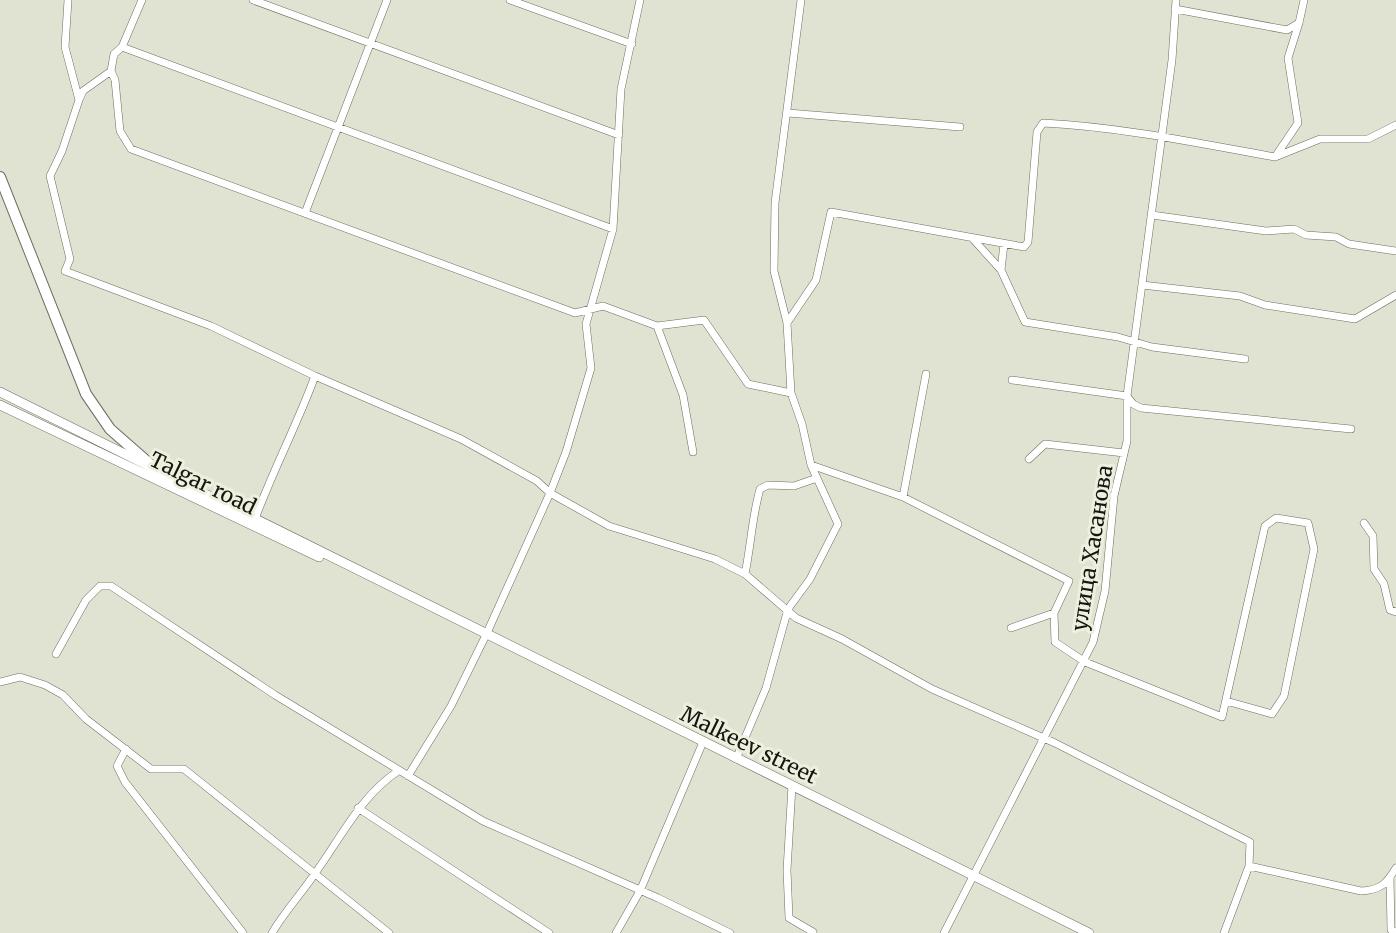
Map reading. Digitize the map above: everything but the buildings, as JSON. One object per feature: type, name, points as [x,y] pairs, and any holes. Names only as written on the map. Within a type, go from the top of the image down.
[{"type":"highway","points":[[0,177],[87,394],[110,429],[159,472]]},
{"type":"main road","name":"Talgar road","points":[[0,392],[393,588]]},
{"type":"main road","name":"Talgar road","points":[[0,405],[278,539],[393,588]]},
{"type":"main road","name":"Malkeev street","points":[[393,588],[1089,933]]},
{"type":"street","points":[[68,0],[64,47],[79,99]]},
{"type":"street","points":[[142,0],[122,47],[114,54],[111,70],[116,80],[120,131],[131,149],[575,313],[586,324]]},
{"type":"street","points":[[254,0],[620,135]]},
{"type":"street","points":[[305,213],[387,0]]},
{"type":"street","points":[[510,0],[632,44]]},
{"type":"street","points":[[408,776],[451,706],[486,635],[566,452],[591,368],[586,324],[612,228],[620,135],[621,89],[640,0]]},
{"type":"street","points":[[736,759],[766,688],[788,609],[810,579],[838,524],[811,465],[802,424],[791,393],[787,324],[774,271],[775,203],[801,0]]},
{"type":"street","name":"улица Хасанова","points":[[944,933],[972,875],[1046,739],[1093,642],[1105,591],[1114,496],[1127,441],[1127,396],[1152,215],[1160,136],[1172,60],[1176,0]]},
{"type":"street","points":[[1275,157],[1299,123],[1288,58],[1304,0]]},
{"type":"street","points":[[1175,9],[1287,30],[1299,23]]},
{"type":"street","points":[[122,47],[612,228]]},
{"type":"street","points":[[111,70],[83,91],[62,151],[50,176],[70,259],[65,271],[211,326],[315,376],[461,440],[537,481],[550,493],[609,526],[715,559],[745,574],[796,618],[842,639],[933,689],[1046,739],[1250,842],[1249,866],[1224,933]]},
{"type":"street","points":[[788,113],[960,127]]},
{"type":"street","points":[[787,324],[816,280],[831,212],[1024,247],[1028,242],[1037,132],[1043,123],[1088,125],[1275,157],[1320,139],[1368,139],[1396,125]]},
{"type":"street","points":[[1152,215],[1266,231],[1294,229],[1306,235],[1336,237],[1348,244],[1396,251]]},
{"type":"street","points":[[973,239],[1001,270],[1025,322],[1152,347],[1245,359]]},
{"type":"street","points":[[1001,270],[1004,244]]},
{"type":"street","points":[[1142,285],[1240,296],[1265,305],[1355,319],[1396,295]]},
{"type":"street","points":[[594,292],[603,306]]},
{"type":"street","points":[[575,313],[603,306],[657,326],[704,320],[748,384],[791,393]]},
{"type":"street","points":[[657,326],[684,395],[693,452]]},
{"type":"street","points":[[903,497],[926,374]]},
{"type":"street","points":[[255,519],[277,460],[298,420],[315,376]]},
{"type":"street","points":[[1012,380],[1127,396],[1133,404],[1142,408],[1352,429]]},
{"type":"street","points":[[1029,459],[1046,444],[1124,453]]},
{"type":"street","points":[[811,465],[903,497],[1069,581],[1054,613],[1055,642],[1085,662],[1222,717],[1265,526],[1276,518],[1308,523],[1314,549],[1284,696],[1272,714],[1226,701]]},
{"type":"street","points":[[745,574],[751,545],[752,515],[760,489],[768,485],[794,486],[817,478]]},
{"type":"street","points":[[1364,522],[1373,536],[1374,569],[1384,584],[1390,610],[1396,612]]},
{"type":"street","points":[[56,654],[86,600],[100,586],[111,586],[398,771],[483,821],[730,933]]},
{"type":"street","points":[[1011,628],[1054,613]]},
{"type":"street","points":[[0,682],[20,677],[45,685],[63,695],[86,719],[151,769],[184,769],[389,933]]},
{"type":"street","points":[[616,933],[640,891],[703,742]]},
{"type":"street","points":[[126,749],[117,766],[125,782],[243,933]]},
{"type":"street","points":[[272,933],[316,874],[358,808],[378,784],[398,771]]},
{"type":"street","points":[[792,786],[787,870],[789,918],[813,932]]},
{"type":"street","points":[[358,808],[549,933]]},
{"type":"street","points":[[1249,866],[1361,891],[1376,890],[1385,885],[1396,868]]},
{"type":"street","points":[[1390,877],[1391,930],[1396,932]]}]
